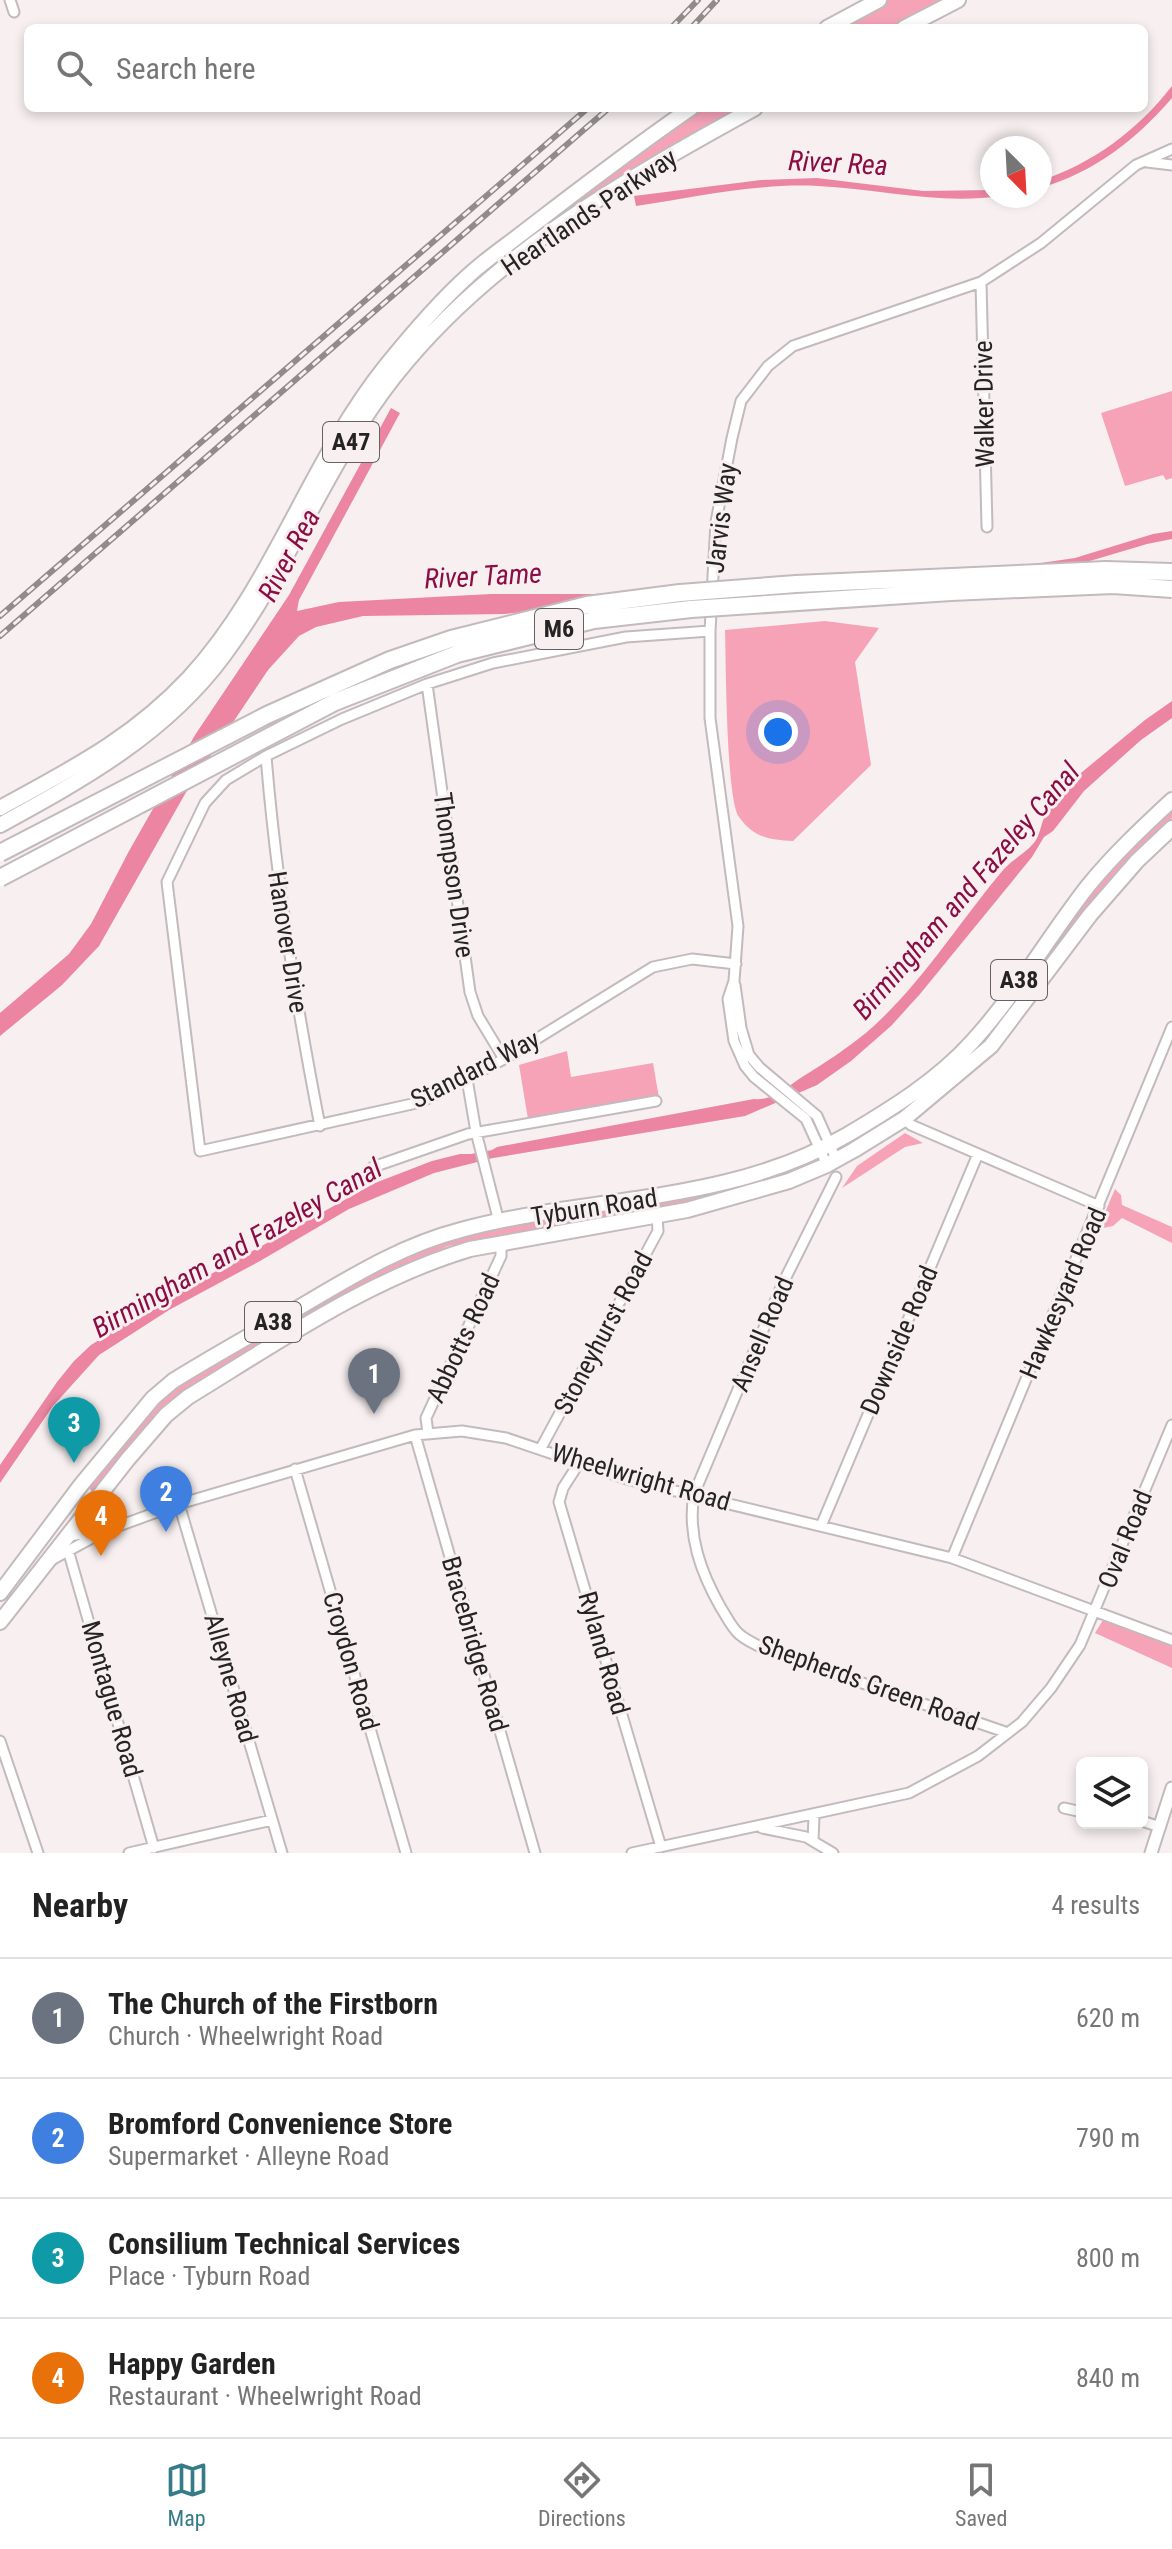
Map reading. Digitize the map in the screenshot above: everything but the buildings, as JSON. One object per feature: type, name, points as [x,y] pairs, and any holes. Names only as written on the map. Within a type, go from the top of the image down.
[{"type":"highway","name":"M6","points":[[0,853],[267,715],[390,660],[451,639],[587,605],[680,593],[796,584],[1106,570],[1172,572]]},
{"type":"highway","name":"M6","points":[[0,878],[335,702],[457,654],[533,635],[594,620],[691,609],[1084,586],[1172,589]]},
{"type":"main road","points":[[834,24],[879,0]]},
{"type":"main road","points":[[912,24],[958,0]]},
{"type":"main road","name":"Heartlands Parkway","points":[[0,808],[100,754],[136,728],[190,677],[253,589],[357,404],[426,319],[469,275],[607,166],[685,112]]},
{"type":"main road","name":"Heartlands Parkway","points":[[0,825],[110,763],[174,711],[200,684],[224,656],[265,593],[366,417],[394,377],[446,318],[525,249],[629,180],[748,112]]},
{"type":"main road","name":"Tyburn Road","points":[[2,1590],[81,1485],[153,1398],[173,1381],[380,1259],[439,1236],[499,1222],[712,1186],[794,1161],[845,1136],[932,1078],[971,1043],[1089,884],[1129,840],[1172,800]]},
{"type":"main road","name":"Tyburn Road","points":[[0,1622],[40,1570],[67,1543],[84,1513],[166,1415],[188,1397],[389,1280],[438,1259],[501,1243],[657,1216],[739,1196],[799,1177],[832,1162],[904,1119],[991,1046],[1090,915],[1137,861],[1172,828]]},
{"type":"main road","points":[[2,1590],[48,1541],[67,1543]]},
{"type":"main road","points":[[0,1610],[40,1570]]},
{"type":"street","points":[[10,0],[14,12]]},
{"type":"street","name":"Jarvis Way","points":[[825,1146],[811,1130],[802,1107],[772,1085],[749,1055],[741,1028],[734,981],[738,926],[710,718],[710,631],[716,522],[741,401],[768,366],[793,346],[981,282],[1041,243],[1136,165],[1172,149]]},
{"type":"street","points":[[1147,162],[1172,165]]},
{"type":"street","name":"Walker Drive","points":[[981,282],[987,527]]},
{"type":"street","points":[[266,756],[342,719],[427,684],[493,663],[626,637],[710,631]]},
{"type":"street","name":"Thompson Drive","points":[[427,684],[470,992],[478,1016],[504,1059]]},
{"type":"street","name":"Standard Way","points":[[266,756],[226,780],[205,803],[167,882],[200,1151],[421,1102],[504,1059],[653,967],[692,959],[736,964]]},
{"type":"street","name":"Hanover Drive","points":[[266,756],[274,850],[291,967],[320,1126]]},
{"type":"street","name":"Hawkesyard Road","points":[[952,1558],[1172,1027]]},
{"type":"street","points":[[467,1079],[476,1132],[499,1222]]},
{"type":"street","points":[[373,1167],[476,1132],[656,1101]]},
{"type":"street","points":[[802,1107],[845,1136]]},
{"type":"street","points":[[817,1116],[832,1162]]},
{"type":"street","points":[[904,1119],[911,1125],[1099,1206]]},
{"type":"street","points":[[794,1161],[806,1147],[811,1130]]},
{"type":"street","name":"Downside Road","points":[[821,1526],[978,1154]]},
{"type":"street","name":"Ansell Road","points":[[694,1494],[782,1285],[836,1177]]},
{"type":"street","name":"Stoneyhurst Road","points":[[541,1448],[658,1231],[657,1216]]},
{"type":"street","name":"Abbotts Road","points":[[428,1433],[426,1418],[501,1256],[501,1243]]},
{"type":"street","name":"Oval Road","points":[[632,1853],[909,1793],[978,1756],[1022,1722],[1059,1677],[1080,1645],[1172,1425]]},
{"type":"street","name":"Wheelwright Road","points":[[67,1543],[179,1504],[295,1469],[415,1435],[462,1431],[541,1448],[630,1480],[952,1558],[1096,1609],[1172,1640]]},
{"type":"street","name":"Bracebridge Road","points":[[415,1435],[535,1853]]},
{"type":"street","name":"Ryland Road","points":[[579,1463],[563,1488],[559,1502],[661,1847]]},
{"type":"street","name":"Croydon Road","points":[[295,1469],[406,1853]]},
{"type":"street","name":"Shepherds Green Road","points":[[694,1494],[692,1531],[703,1573],[738,1634],[772,1652],[1008,1733]]},
{"type":"street","name":"Alleyne Road","points":[[179,1504],[282,1853]]},
{"type":"street","points":[[84,1513],[83,1521],[90,1531]]},
{"type":"street","name":"Wheelwright Road","points":[[67,1543],[90,1531],[105,1531]]},
{"type":"street","name":"Montague Road","points":[[67,1543],[154,1848]]},
{"type":"street","points":[[0,1741],[38,1853]]},
{"type":"street","points":[[1151,1853],[1172,1788]]},
{"type":"street","points":[[1064,1808],[1076,1811]]},
{"type":"street","points":[[813,1841],[814,1816]]},
{"type":"street","points":[[129,1853],[272,1820]]},
{"type":"street","points":[[1148,1823],[1160,1827]]},
{"type":"street","points":[[759,1827],[813,1841],[833,1853]]},
{"type":"shaded area","points":[[886,0],[944,0],[898,24],[841,24]]},
{"type":"shaded area","points":[[1172,86],[1172,98],[1144,128],[1096,164],[1052,184],[1052,177],[1113,144]]},
{"type":"shaded area","points":[[692,112],[731,112],[537,230],[650,140]]},
{"type":"shaded area","points":[[817,178],[923,191],[980,190],[980,198],[932,198],[818,186],[772,187],[636,206],[634,196],[761,180]]},
{"type":"shaded area","points":[[1172,391],[1172,478],[1166,480],[1163,475],[1125,486],[1101,413]]},
{"type":"shaded area","points":[[391,408],[400,413],[299,600],[297,611],[339,602],[491,594],[595,594],[1020,566],[1075,558],[1153,534],[1172,531],[1172,539],[1056,571],[917,585],[653,600],[504,614],[363,616],[316,627],[299,636],[268,670],[185,794],[99,946],[62,985],[0,1036],[0,1013],[69,954],[91,924],[195,735],[289,595]]},
{"type":"shaded area","points":[[825,621],[879,628],[855,662],[871,765],[793,841],[770,839],[757,834],[745,824],[735,805],[729,758],[725,630]]},
{"type":"shaded area","points":[[1172,701],[1172,718],[1141,740],[1084,791],[891,1026],[851,1061],[817,1085],[745,1116],[493,1158],[434,1173],[349,1209],[169,1310],[99,1355],[53,1406],[0,1483],[0,1465],[57,1382],[91,1345],[157,1304],[375,1183],[432,1161],[460,1154],[767,1098],[827,1061],[867,1032],[905,994],[1004,869],[1035,842],[1046,814],[1064,787]]},
{"type":"shaded area","points":[[1172,806],[1172,818],[1129,859],[1089,907],[995,1032],[954,1068],[1092,886]]},
{"type":"shaded area","points":[[567,1051],[571,1077],[653,1063],[659,1098],[528,1119],[519,1065]]},
{"type":"shaded area","points":[[905,1133],[923,1143],[905,1147],[842,1188],[857,1166]]},
{"type":"shaded area","points":[[750,1184],[655,1212],[448,1246],[374,1281],[151,1422],[92,1491],[88,1487],[165,1394],[266,1330],[420,1248],[496,1227]]},
{"type":"shaded area","points":[[1115,1189],[1121,1195],[1122,1205],[1172,1227],[1172,1243],[1122,1218],[1113,1226],[1098,1229]]},
{"type":"shaded area","points":[[1103,1620],[1172,1646],[1172,1668],[1095,1633]]},
{"type":"railway","points":[[675,24],[698,0]]},
{"type":"railway","points":[[695,24],[717,0]]},
{"type":"railway","points":[[0,616],[583,112]]},
{"type":"railway","points":[[0,636],[604,112]]},
{"type":"place","name":"The Church of the Firstborn","points":[[374,1414]]},
{"type":"place","name":"Consilium Technical Services","points":[[74,1463]]},
{"type":"place","name":"Bromford Convenience Store","points":[[166,1532]]},
{"type":"place","name":"Happy Garden","points":[[101,1556]]},
{"type":"water label","name":"River Rea","points":[[838,163]]},
{"type":"water label","name":"River Rea","points":[[289,555]]},
{"type":"water label","name":"River Tame","points":[[483,576]]},
{"type":"water label","name":"Birmingham and Fazeley Canal","points":[[966,891]]},
{"type":"water label","name":"Birmingham and Fazeley Canal","points":[[237,1248]]}]
